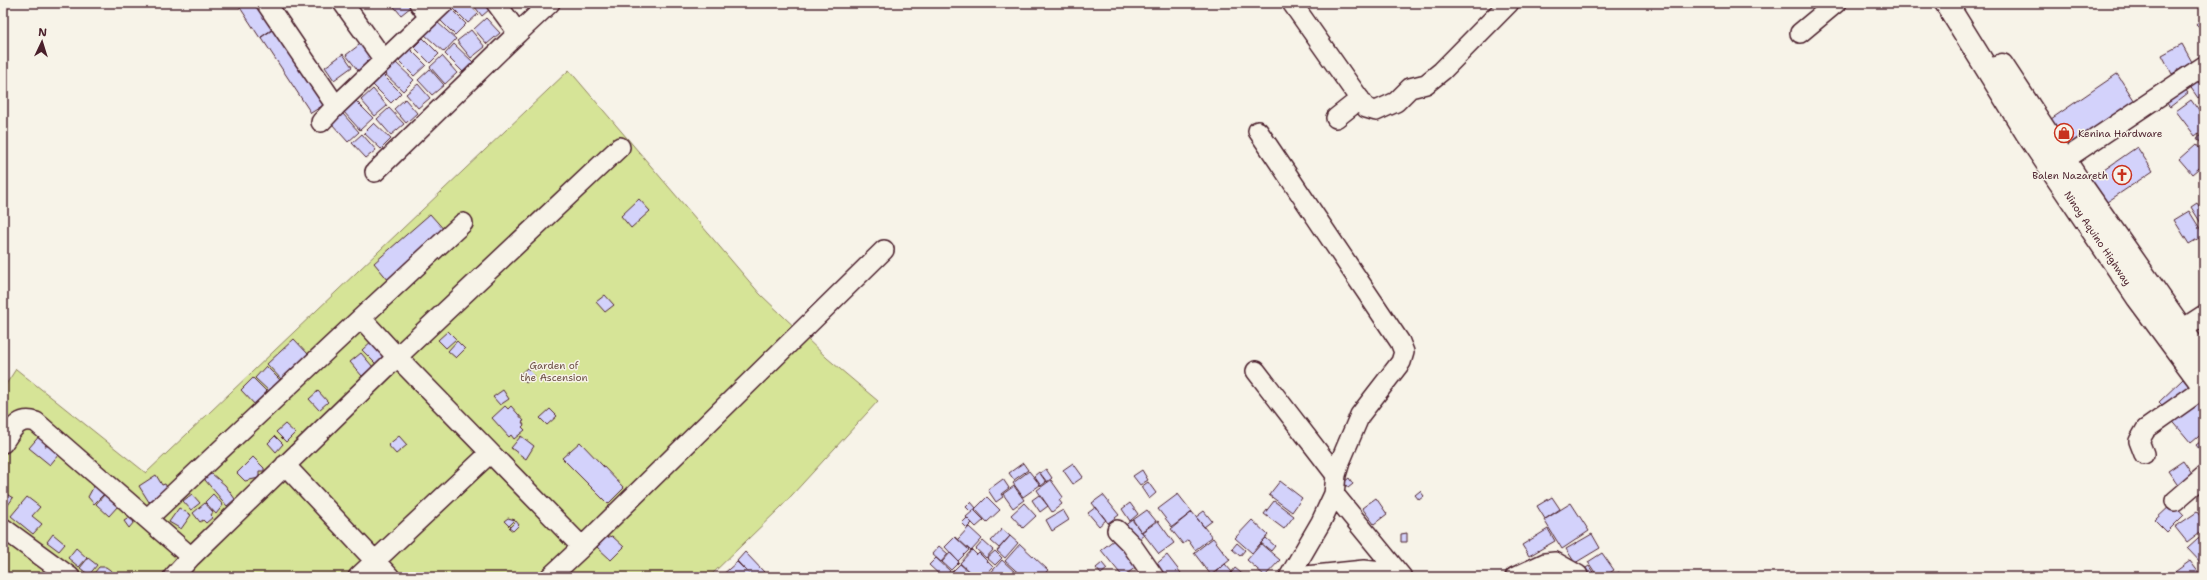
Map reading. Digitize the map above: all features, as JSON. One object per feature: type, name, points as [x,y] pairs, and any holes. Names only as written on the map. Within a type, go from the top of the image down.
[{"type":"main road","name":"Ninoy Aquino Highway","points":[[1946,3],[2026,132],[2074,189],[2204,361]]},
{"type":"main road","name":"Ninoy Aquino Highway","points":[[1964,3],[2005,71],[2064,160],[2074,189],[2138,298],[2204,388]]},
{"type":"street","points":[[266,3],[336,106]]},
{"type":"street","points":[[343,3],[384,60]]},
{"type":"street","points":[[321,122],[384,60],[424,10],[444,3]]},
{"type":"street","points":[[496,3],[518,33]]},
{"type":"street","points":[[375,172],[550,3]]},
{"type":"street","points":[[1292,3],[1366,108],[1376,111],[1396,102],[1410,88],[1426,84],[1442,71],[1509,3]]},
{"type":"street","points":[[1800,33],[1836,3]]},
{"type":"street","points":[[2064,160],[2204,66]]},
{"type":"street","points":[[1336,118],[1360,99]]},
{"type":"street","points":[[1258,131],[1400,342],[1404,352],[1401,362],[1360,415],[1336,475],[1334,494],[1321,522],[1288,577]]},
{"type":"street","points":[[3,443],[18,422],[26,420],[36,422],[148,518],[183,570],[285,465],[397,357],[620,147]]},
{"type":"street","points":[[148,518],[463,223]]},
{"type":"street","points":[[550,577],[884,250]]},
{"type":"street","points":[[2180,330],[2204,315]]},
{"type":"street","points":[[361,318],[489,454],[582,547]]},
{"type":"street","points":[[1256,371],[1336,475]]},
{"type":"street","points":[[2144,454],[2139,441],[2146,429],[2204,388]]},
{"type":"street","points":[[358,577],[489,454]]},
{"type":"street","points":[[285,465],[390,577]]},
{"type":"street","points":[[2175,501],[2204,476]]},
{"type":"street","points":[[1334,494],[1401,576]]},
{"type":"street","points":[[3,528],[70,577]]},
{"type":"street","points":[[1117,530],[1131,544],[1154,577]]},
{"type":"street","points":[[1515,577],[1545,563],[1555,562],[1578,575]]},
{"type":"street","points":[[1296,577],[1364,570],[1401,576]]},
{"type":"green space","name":"Garden of the Ascension","points":[[569,70],[760,294],[827,358],[878,401],[781,507],[709,577],[3,577],[3,389],[16,369],[146,473]]},
{"type":"building","points":[[237,3],[257,3],[274,29],[260,38]]},
{"type":"building","points":[[391,3],[416,3],[401,15]]},
{"type":"building","points":[[458,3],[468,3],[478,14],[468,23],[453,8]]},
{"type":"building","points":[[479,3],[485,3],[490,9],[482,16],[475,7]]},
{"type":"building","points":[[451,9],[466,24],[455,35],[440,20]]},
{"type":"building","points":[[2203,17],[2204,19],[2204,32],[2196,25]]},
{"type":"building","points":[[486,18],[500,33],[487,44],[474,29]]},
{"type":"building","points":[[437,22],[456,39],[444,52],[425,35]]},
{"type":"building","points":[[274,28],[325,104],[311,113],[261,37]]},
{"type":"building","points":[[471,30],[485,47],[471,58],[457,41]]},
{"type":"building","points":[[423,38],[439,54],[430,63],[414,47]]},
{"type":"building","points":[[363,42],[377,60],[360,73],[346,55]]},
{"type":"building","points":[[454,44],[473,62],[463,72],[445,54]]},
{"type":"building","points":[[2182,44],[2192,62],[2172,74],[2162,55]]},
{"type":"building","points":[[410,49],[426,65],[414,76],[398,60]]},
{"type":"building","points":[[343,54],[352,67],[334,80],[325,67]]},
{"type":"building","points":[[442,56],[457,73],[445,84],[430,67]]},
{"type":"building","points":[[395,62],[414,80],[403,91],[384,73]]},
{"type":"building","points":[[430,69],[444,85],[432,95],[418,80]]},
{"type":"building","points":[[2204,72],[2204,93],[2198,98],[2187,82]]},
{"type":"building","points":[[2117,74],[2138,106],[2073,151],[2051,119]]},
{"type":"building","points":[[383,75],[401,93],[391,103],[373,85]]},
{"type":"building","points":[[418,84],[430,98],[418,108],[406,94]]},
{"type":"building","points":[[2181,84],[2188,93],[2170,107],[2162,98]]},
{"type":"building","points":[[373,89],[387,106],[375,116],[361,100]]},
{"type":"building","points":[[405,99],[417,113],[406,123],[394,109]]},
{"type":"building","points":[[355,100],[373,118],[360,130],[343,111]]},
{"type":"building","points":[[2191,100],[2204,118],[2204,129],[2195,136],[2176,111]]},
{"type":"building","points":[[2204,101],[2204,113],[2199,105]]},
{"type":"building","points":[[389,108],[404,124],[391,135],[377,119]]},
{"type":"building","points":[[343,114],[359,132],[348,142],[332,124]]},
{"type":"building","points":[[374,123],[391,139],[381,149],[364,133]]},
{"type":"building","points":[[2204,133],[2204,147],[2197,138]]},
{"type":"building","points":[[362,134],[376,150],[366,158],[352,143]]},
{"type":"building","points":[[2196,144],[2204,154],[2204,164],[2192,174],[2179,159]]},
{"type":"building","name":"Balen Nazareth","points":[[2137,147],[2153,171],[2107,202],[2091,179]]},
{"type":"building","points":[[639,199],[650,211],[631,228],[621,216]]},
{"type":"building","points":[[2197,203],[2204,214],[2204,228],[2191,207]]},
{"type":"building","points":[[2189,211],[2204,235],[2189,244],[2174,220]]},
{"type":"building","points":[[430,214],[446,232],[389,281],[374,263]]},
{"type":"building","points":[[605,295],[614,305],[605,312],[596,302]]},
{"type":"building","points":[[448,331],[456,339],[446,348],[438,340]]},
{"type":"building","points":[[375,338],[390,355],[378,366],[362,350]]},
{"type":"building","points":[[294,339],[309,355],[282,380],[267,364]]},
{"type":"building","points":[[457,341],[465,349],[456,358],[448,351]]},
{"type":"building","points":[[361,353],[373,367],[362,376],[350,362]]},
{"type":"building","points":[[266,366],[281,381],[270,392],[255,378]]},
{"type":"building","points":[[527,368],[535,376],[526,383],[519,375]]},
{"type":"building","points":[[253,378],[271,396],[258,408],[241,390]]},
{"type":"building","points":[[2183,379],[2191,388],[2167,410],[2159,402]]},
{"type":"building","points":[[503,390],[509,399],[500,405],[493,397]]},
{"type":"building","points":[[318,391],[328,402],[319,410],[309,399]]},
{"type":"building","points":[[2194,398],[2204,410],[2204,432],[2191,443],[2170,418]]},
{"type":"building","points":[[505,406],[508,409],[511,406],[524,421],[522,422],[524,425],[522,427],[525,430],[514,439],[511,435],[509,437],[492,418]]},
{"type":"building","points":[[550,409],[557,416],[547,425],[540,418]]},
{"type":"building","points":[[285,424],[295,433],[286,442],[276,432]]},
{"type":"building","points":[[41,434],[49,441],[45,446],[50,446],[59,454],[50,465],[29,448]]},
{"type":"building","points":[[275,436],[283,444],[276,452],[268,443]]},
{"type":"building","points":[[399,436],[407,445],[396,454],[388,445]]},
{"type":"building","points":[[521,436],[534,446],[526,459],[511,448]]},
{"type":"building","points":[[2204,439],[2204,455],[2196,445]]},
{"type":"building","points":[[580,442],[624,488],[608,504],[562,458]]},
{"type":"building","points":[[253,457],[264,468],[264,471],[259,471],[259,478],[245,481],[237,473]]},
{"type":"building","points":[[2183,461],[2194,477],[2179,487],[2168,471]]},
{"type":"building","points":[[1023,463],[1028,470],[1014,480],[1009,473]]},
{"type":"building","points":[[1073,463],[1083,477],[1073,484],[1063,470]]},
{"type":"building","points":[[1046,469],[1052,478],[1047,482],[1040,473]]},
{"type":"building","points":[[1142,470],[1148,480],[1140,485],[1133,476]]},
{"type":"building","points":[[1029,471],[1040,485],[1023,497],[1013,483]]},
{"type":"building","points":[[1039,472],[1046,482],[1041,486],[1034,476]]},
{"type":"building","points":[[212,474],[225,485],[235,499],[227,506],[205,480],[206,476]]},
{"type":"building","points":[[156,475],[162,485],[165,484],[168,489],[159,495],[160,499],[154,498],[149,502],[139,486]]},
{"type":"building","points":[[1349,478],[1353,484],[1348,488],[1344,482]]},
{"type":"building","points":[[1003,479],[1009,488],[1001,494],[1003,497],[996,502],[988,490]]},
{"type":"building","points":[[1051,480],[1063,497],[1059,500],[1062,504],[1052,512],[1037,490]]},
{"type":"building","points":[[1280,481],[1302,498],[1292,512],[1269,495]]},
{"type":"building","points":[[1148,482],[1156,493],[1149,499],[1141,487]]},
{"type":"building","points":[[95,484],[106,492],[94,504],[88,497]]},
{"type":"building","points":[[1014,486],[1024,500],[1013,508],[1003,494]]},
{"type":"building","points":[[1420,491],[1424,496],[1419,500],[1415,495]]},
{"type":"building","points":[[3,492],[13,498],[3,512]]},
{"type":"building","points":[[105,494],[118,506],[109,516],[96,504]]},
{"type":"building","points":[[192,494],[200,503],[191,510],[183,501]]},
{"type":"building","points":[[213,494],[223,505],[216,514],[205,502]]},
{"type":"building","points":[[1178,494],[1192,512],[1172,527],[1158,509]]},
{"type":"building","points":[[1039,495],[1048,506],[1040,512],[1032,500]]},
{"type":"building","points":[[1103,495],[1119,515],[1108,523],[1092,503]]},
{"type":"building","points":[[27,497],[40,507],[32,516],[42,524],[33,534],[11,516]]},
{"type":"building","points":[[987,497],[1000,510],[987,522],[975,509]]},
{"type":"building","points":[[1552,497],[1560,509],[1545,519],[1537,506]]},
{"type":"building","points":[[1376,498],[1387,514],[1374,524],[1362,508]]},
{"type":"building","points":[[1274,501],[1294,516],[1284,529],[1264,514]]},
{"type":"building","points":[[971,502],[976,508],[971,512],[966,507]]},
{"type":"building","points":[[205,503],[213,512],[211,515],[213,517],[206,523],[203,520],[200,522],[193,513]]},
{"type":"building","points":[[1024,503],[1036,516],[1023,528],[1011,515]]},
{"type":"building","points":[[1130,503],[1138,514],[1130,521],[1122,509]]},
{"type":"building","points":[[1571,503],[1589,531],[1562,549],[1544,520]]},
{"type":"building","points":[[2173,503],[2184,515],[2167,532],[2155,520]]},
{"type":"building","points":[[1096,507],[1106,520],[1099,526],[1088,513]]},
{"type":"building","points":[[179,508],[191,515],[181,529],[169,522]]},
{"type":"building","points":[[974,510],[984,520],[976,527],[966,517]]},
{"type":"building","points":[[1063,510],[1069,520],[1052,531],[1046,520]]},
{"type":"building","points":[[1147,510],[1156,521],[1141,532],[1133,520]]},
{"type":"building","points":[[1204,511],[1212,521],[1204,527],[1196,517]]},
{"type":"building","points":[[1192,512],[1212,537],[1195,550],[1188,540],[1183,544],[1171,529]]},
{"type":"building","points":[[2197,512],[2204,521],[2204,529],[2187,542],[2175,527]]},
{"type":"building","points":[[129,518],[134,522],[129,528],[124,521]]},
{"type":"building","points":[[508,518],[515,520],[509,526],[504,521]]},
{"type":"building","points":[[967,518],[972,523],[967,528],[962,523]]},
{"type":"building","points":[[1132,520],[1144,535],[1135,542],[1123,527]]},
{"type":"building","points":[[1252,520],[1268,535],[1252,553],[1235,538]]},
{"type":"building","points":[[516,521],[519,525],[513,531],[509,528]]},
{"type":"building","points":[[1158,521],[1174,543],[1159,554],[1142,532]]},
{"type":"building","points":[[969,527],[982,539],[971,551],[958,539]]},
{"type":"building","points":[[1002,529],[1010,536],[999,548],[991,541]]},
{"type":"building","points":[[1548,529],[1555,541],[1529,556],[1522,545]]},
{"type":"building","points":[[1407,533],[1407,542],[1401,542],[1401,534]]},
{"type":"building","points":[[53,534],[65,544],[59,551],[47,542]]},
{"type":"building","points":[[1592,534],[1600,548],[1575,563],[1566,549]]},
{"type":"building","points":[[612,536],[624,547],[611,560],[597,547],[606,538]]},
{"type":"building","points":[[1010,536],[1018,543],[1005,558],[997,551]]},
{"type":"building","points":[[1119,536],[1141,563],[1123,577],[1101,550]]},
{"type":"building","points":[[955,537],[969,550],[958,561],[945,547]]},
{"type":"building","points":[[1213,538],[1230,560],[1211,575],[1194,553]]},
{"type":"building","points":[[1266,538],[1275,546],[1271,551],[1261,543]]},
{"type":"building","points":[[2198,538],[2204,545],[2204,566],[2187,548]]},
{"type":"building","points":[[983,541],[993,550],[986,558],[976,549]]},
{"type":"building","points":[[1237,543],[1245,550],[1240,556],[1232,549]]},
{"type":"building","points":[[1020,544],[1048,570],[1042,577],[1023,577],[1005,561]]},
{"type":"building","points":[[1261,544],[1280,560],[1265,576],[1247,560]]},
{"type":"building","points":[[939,546],[948,554],[941,562],[932,554]]},
{"type":"building","points":[[76,548],[87,558],[79,567],[68,558]]},
{"type":"building","points":[[972,550],[977,555],[979,553],[993,567],[984,577],[975,577],[960,563]]},
{"type":"building","points":[[995,551],[1002,558],[995,565],[987,558]]},
{"type":"building","points":[[745,552],[764,572],[759,577],[752,577],[737,561]]},
{"type":"building","points":[[950,553],[959,562],[951,570],[942,562]]},
{"type":"building","points":[[1602,553],[1614,570],[1604,577],[1598,577],[1588,562]]},
{"type":"building","points":[[1167,555],[1184,577],[1163,577],[1154,566]]},
{"type":"building","points":[[88,558],[97,565],[89,575],[80,568]]},
{"type":"building","points":[[936,558],[950,571],[945,577],[942,577],[929,565]]},
{"type":"building","points":[[1002,560],[1016,573],[1013,577],[988,576]]},
{"type":"building","points":[[2190,561],[2202,577],[2174,577],[2172,574]]},
{"type":"building","points":[[737,562],[752,577],[721,576]]},
{"type":"building","points":[[1102,563],[1107,569],[1101,574],[1096,568]]},
{"type":"building","points":[[960,564],[968,571],[962,577],[947,577]]},
{"type":"building","points":[[1225,564],[1232,572],[1226,577],[1220,577],[1216,573]]},
{"type":"building","points":[[1589,566],[1596,577],[1584,577],[1580,572]]},
{"type":"building","points":[[99,567],[106,567],[114,573],[111,577],[91,577]]},
{"type":"building","points":[[1235,568],[1246,577],[1228,577]]},
{"type":"building","points":[[968,572],[973,577],[963,577]]},
{"type":"building","points":[[1619,572],[1622,577],[1611,577]]},
{"type":"place","name":"Kenina Hardware","points":[[2064,133]]},
{"type":"place","name":"Balen Nazareth","points":[[2122,175]]}]
